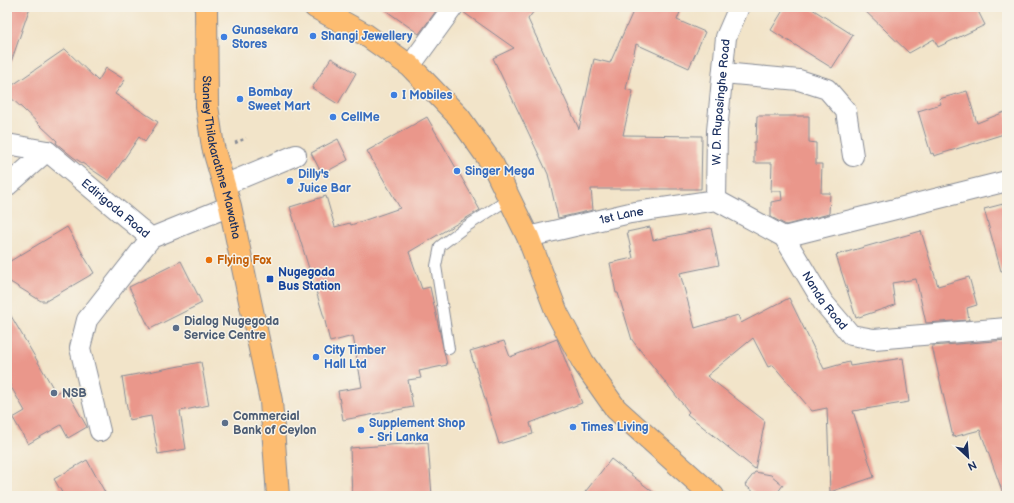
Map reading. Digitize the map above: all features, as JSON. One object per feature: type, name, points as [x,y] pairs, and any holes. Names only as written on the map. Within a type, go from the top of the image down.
[{"type":"main road","name":"Stanley Thilakarathne Mawatha","points":[[206,7],[207,106],[213,148],[230,206],[271,401],[278,496]]},
{"type":"main road","points":[[315,7],[366,36],[410,66],[459,117],[493,165],[528,237],[557,313],[583,362],[616,409],[713,496]]},
{"type":"street","points":[[410,66],[453,7]]},
{"type":"street","name":"W. D. Rupasinghe Road","points":[[716,200],[717,131],[726,37],[739,7]]},
{"type":"street","points":[[723,73],[799,80],[827,89],[846,111],[853,156]]},
{"type":"street","name":"Edirigoda Road","points":[[7,144],[47,151],[151,238],[230,206]]},
{"type":"street","points":[[7,186],[47,151]]},
{"type":"street","points":[[224,185],[296,155]]},
{"type":"street","points":[[784,238],[1007,181]]},
{"type":"street","name":"1st Lane","points":[[528,237],[630,213],[716,200]]},
{"type":"street","name":"Nanda Road","points":[[716,200],[784,238],[823,302],[851,335],[874,339],[1007,328]]},
{"type":"street","points":[[100,431],[80,348],[87,320],[151,238]]},
{"type":"lane","points":[[449,349],[436,266],[440,246],[464,228],[509,199]]},
{"type":"building","points":[[7,7],[30,7],[10,65],[7,65]]},
{"type":"building","points":[[381,7],[439,7],[419,34]]},
{"type":"building","points":[[464,7],[537,7],[528,19],[579,129],[594,59],[610,63],[635,7],[682,7],[677,20],[705,32],[689,68],[636,44],[626,89],[633,91],[623,135],[702,136],[701,189],[591,189],[593,210],[558,218],[548,174],[493,58],[514,48],[463,12]]},
{"type":"building","points":[[785,7],[809,7],[853,35],[832,68],[771,30]]},
{"type":"building","points":[[861,7],[976,7],[985,25],[938,47],[934,39],[909,53]]},
{"type":"building","points":[[65,49],[98,81],[106,68],[125,80],[115,94],[158,122],[145,142],[139,137],[109,181],[73,157],[56,143],[57,141],[7,94],[7,89]]},
{"type":"building","points":[[331,58],[356,73],[338,104],[312,88]]},
{"type":"building","points":[[967,91],[977,123],[1007,111],[1007,133],[934,156],[933,153],[931,154],[918,111],[941,104],[939,99]]},
{"type":"building","points":[[757,116],[809,116],[809,142],[816,143],[816,164],[822,164],[821,193],[830,193],[829,214],[786,225],[771,217],[771,202],[782,200],[781,191],[771,191],[772,163],[754,163],[754,142],[756,142]]},
{"type":"building","points":[[427,117],[480,210],[409,252],[422,289],[430,287],[447,365],[419,371],[421,378],[408,380],[413,407],[343,420],[338,391],[362,387],[353,336],[330,342],[324,317],[290,207],[326,196],[335,227],[350,223],[351,225],[400,208],[367,151]]},
{"type":"building","points":[[338,139],[348,160],[322,174],[311,153]]},
{"type":"building","points":[[1007,203],[1007,270],[1001,271],[984,209]]},
{"type":"building","points":[[67,227],[94,273],[46,301],[41,301],[7,280],[7,263]]},
{"type":"building","points":[[650,227],[653,240],[711,228],[719,265],[680,273],[695,328],[738,315],[741,323],[789,298],[824,369],[849,362],[850,366],[903,358],[909,402],[853,411],[874,477],[830,492],[827,408],[812,411],[773,365],[768,367],[753,338],[707,376],[765,421],[755,469],[687,414],[689,412],[632,340],[618,293],[616,293],[610,263],[633,258],[627,232]]},
{"type":"building","points":[[921,231],[938,286],[969,277],[977,305],[967,308],[969,320],[926,323],[916,279],[892,283],[895,305],[856,318],[836,255]]},
{"type":"building","points":[[181,261],[202,303],[150,329],[129,287]]},
{"type":"building","points":[[7,309],[56,393],[65,388],[87,427],[68,438],[61,425],[28,444],[13,418],[25,411],[7,380]]},
{"type":"building","points":[[557,339],[582,403],[530,423],[533,434],[499,444],[470,351],[504,341],[510,357]]},
{"type":"building","points":[[1007,340],[1007,496],[1004,496],[980,430],[953,437],[932,346]]},
{"type":"building","points":[[201,362],[209,405],[180,411],[186,449],[158,454],[151,416],[129,420],[122,377]]},
{"type":"building","points":[[428,442],[432,496],[352,496],[350,448]]},
{"type":"building","points":[[611,459],[658,496],[582,496]]},
{"type":"building","points":[[87,460],[107,496],[64,496],[54,479]]},
{"type":"building","points":[[755,472],[771,475],[783,485],[775,496],[759,496],[745,485]]},
{"type":"place","name":"Shangi Jewellery","points":[[313,36]]},
{"type":"place","name":"Gunasekara Stores","points":[[224,37]]},
{"type":"place","name":"I Mobiles","points":[[394,95]]},
{"type":"place","name":"Bombay Sweet Mart","points":[[240,99]]},
{"type":"place","name":"CellMe","points":[[333,117]]},
{"type":"place","name":"Singer Mega","points":[[457,171]]},
{"type":"place","name":"Dilly's Juice Bar","points":[[290,181]]},
{"type":"place","name":"Flying Fox","points":[[209,260]]},
{"type":"place","name":"Nugegoda Bus Station","points":[[270,279]]},
{"type":"place","name":"Dialog Nugegoda Service Centre","points":[[176,328]]},
{"type":"place","name":"City Timber Hall Ltd","points":[[316,357]]},
{"type":"place","name":"NSB","points":[[54,393]]},
{"type":"place","name":"Commercial Bank of Ceylon","points":[[225,423]]},
{"type":"place","name":"Times Living","points":[[573,427]]},
{"type":"place","name":"Supplement Shop - Sri Lanka","points":[[361,430]]}]
